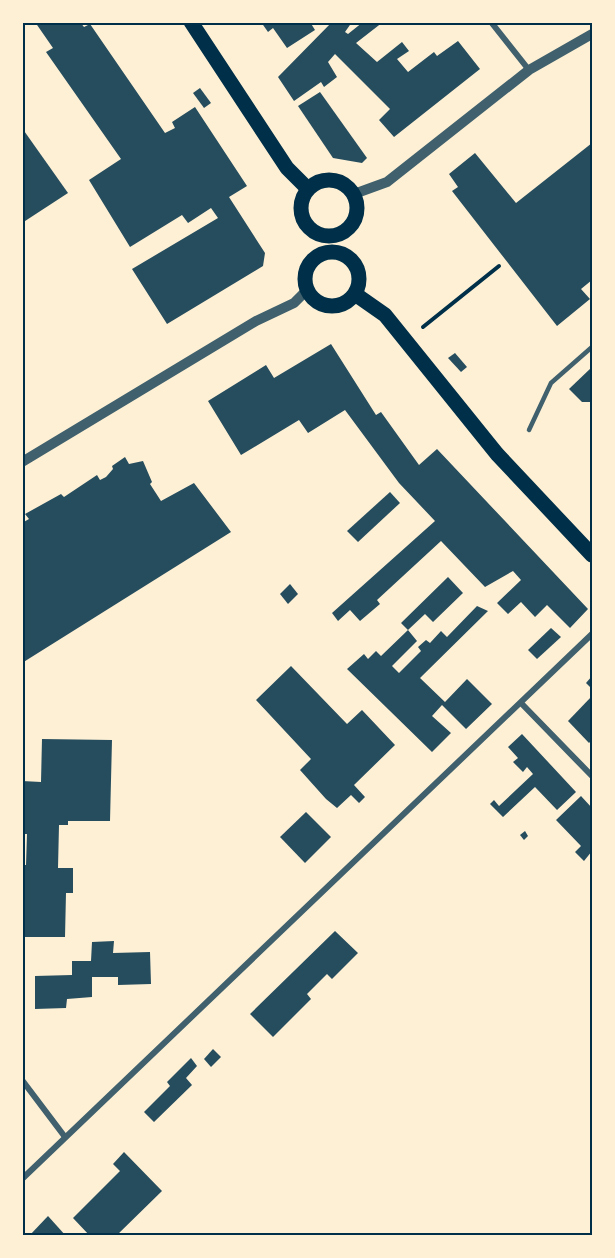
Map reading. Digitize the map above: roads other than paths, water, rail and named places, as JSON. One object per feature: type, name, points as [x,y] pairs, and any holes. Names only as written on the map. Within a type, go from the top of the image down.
[{"type":"main road","points":[[191,22],[287,168],[308,189]]},
{"type":"main road","points":[[332,179],[341,182],[354,194],[357,213],[348,230],[330,236],[312,230],[302,215],[303,197],[315,183],[332,179]]},
{"type":"main road","points":[[330,236],[331,252]]},
{"type":"main road","points":[[331,252],[339,253],[353,262],[359,278],[355,294],[349,300],[334,306],[318,303],[307,290],[306,273],[309,265],[315,259],[331,252]]},
{"type":"main road","points":[[355,294],[385,315],[497,454],[592,555]]},
{"type":"street","points":[[491,22],[529,70]]},
{"type":"street","points":[[354,194],[387,182],[529,70],[592,34]]},
{"type":"street","points":[[22,462],[256,321],[294,303],[307,290]]},
{"type":"street","points":[[22,1179],[592,634]]},
{"type":"street","points":[[521,703],[592,776]]},
{"type":"street","points":[[22,1080],[65,1137]]},
{"type":"lane","points":[[530,430],[551,383],[592,347]]}]
